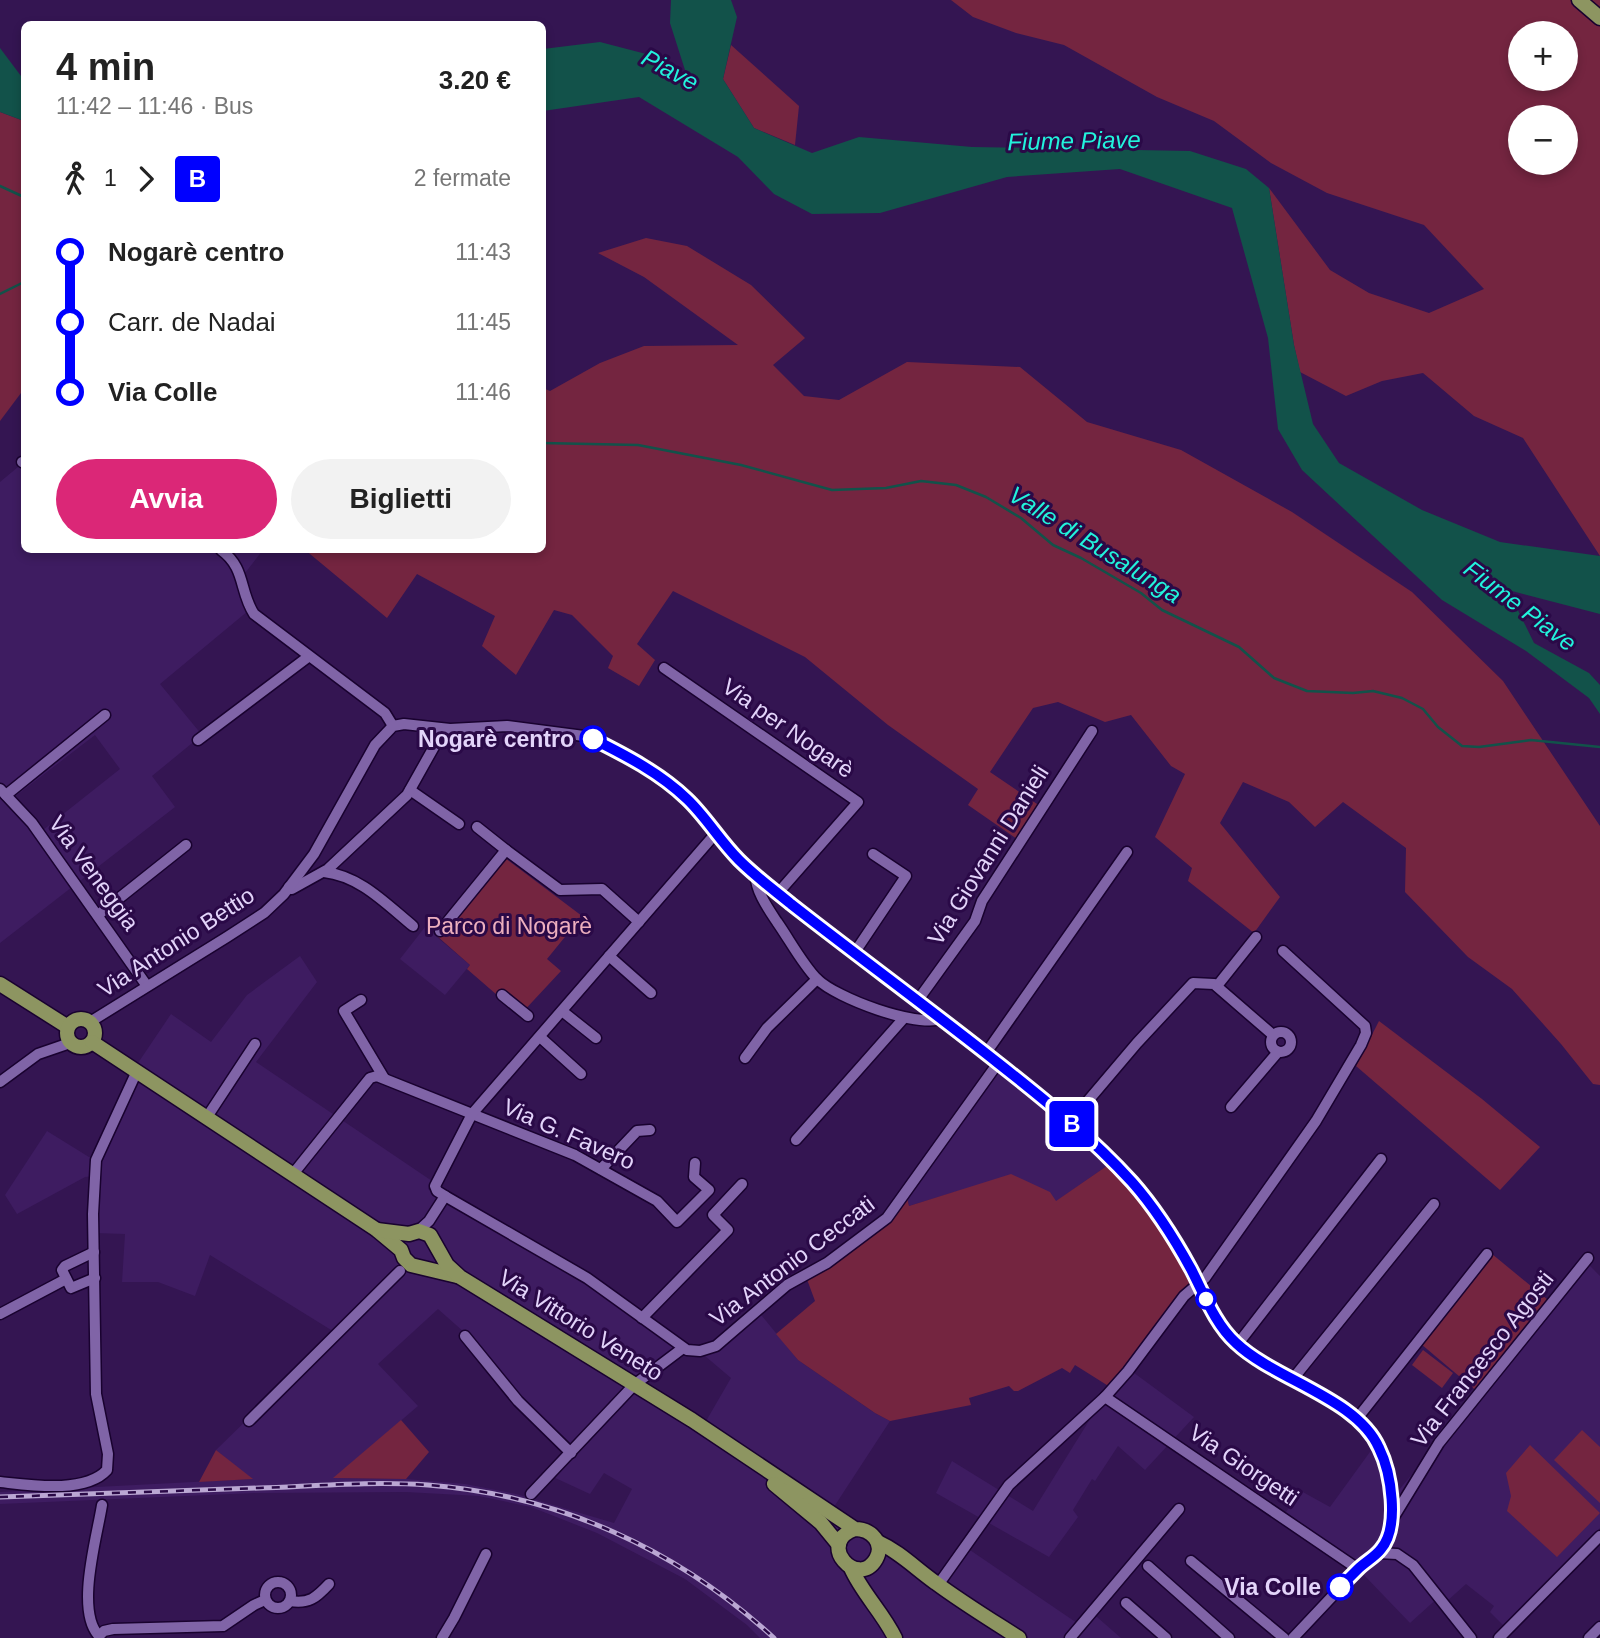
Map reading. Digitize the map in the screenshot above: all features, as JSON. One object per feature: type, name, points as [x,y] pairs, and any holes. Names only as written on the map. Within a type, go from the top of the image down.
[{"type":"main road","points":[[1579,0],[1600,18]]},
{"type":"main road","points":[[0,984],[68,1027]]},
{"type":"main road","points":[[78,1019],[90,1022],[95,1031],[92,1042],[82,1047],[70,1042],[68,1027],[78,1019]]},
{"type":"main road","name":"Via Vittorio Veneto","points":[[92,1042],[377,1230],[401,1250],[411,1265],[460,1278],[591,1356],[804,1493],[855,1529],[867,1531],[878,1542],[897,1551],[906,1562]]},
{"type":"main road","name":"Via Vittorio Veneto","points":[[377,1230],[421,1230],[434,1239],[437,1250],[460,1278]]},
{"type":"main road","points":[[401,1250],[402,1244],[421,1230]]},
{"type":"main road","points":[[423,1267],[433,1260],[437,1250]]},
{"type":"main road","name":"Via Vittorio Veneto","points":[[677,1413],[688,1425],[794,1499],[821,1523],[839,1545],[841,1558],[850,1567],[894,1556],[1019,1638]]},
{"type":"main road","points":[[839,1545],[845,1535],[855,1529]]},
{"type":"main road","points":[[872,1601],[866,1578],[878,1542]]},
{"type":"main road","points":[[850,1567],[856,1581],[886,1620],[895,1638]]},
{"type":"street","points":[[224,553],[236,564],[249,604],[258,617],[385,713],[396,725],[444,729],[507,726],[588,737],[633,759],[686,798],[740,861],[778,893],[1027,1085],[1070,1122],[1122,1170],[1155,1209],[1224,1330],[1237,1345],[1292,1380],[1326,1397],[1371,1434],[1386,1464],[1389,1479],[1389,1533],[1403,1557],[1420,1572],[1471,1638]]},
{"type":"street","points":[[198,740],[308,657]]},
{"type":"street","name":"Via per Nogarè","points":[[664,668],[858,802],[778,893]]},
{"type":"street","points":[[3,792],[105,715]]},
{"type":"street","name":"Via Antonio Bettio","points":[[90,1022],[264,912],[289,887],[314,854],[376,745],[396,725]]},
{"type":"street","points":[[289,887],[292,889],[299,886],[324,872],[410,790],[444,729]]},
{"type":"street","name":"Via Giovanni Danieli","points":[[918,1000],[975,921],[982,901],[1092,731]]},
{"type":"street","points":[[410,790],[459,824]]},
{"type":"street","name":"Via Veneggia","points":[[3,792],[33,823],[147,986]]},
{"type":"street","points":[[477,827],[560,890],[602,889],[639,922]]},
{"type":"street","points":[[531,1494],[634,1385],[683,1348],[587,1278],[436,1191],[435,1186],[472,1114],[716,833]]},
{"type":"street","points":[[98,915],[186,845]]},
{"type":"street","points":[[440,931],[506,850]]},
{"type":"street","points":[[986,1053],[1127,852]]},
{"type":"street","points":[[855,952],[906,876],[873,854]]},
{"type":"street","points":[[324,872],[340,874],[360,883],[413,926]]},
{"type":"street","points":[[756,874],[755,881],[769,910],[817,979],[839,994],[904,1018],[932,1021],[942,1019]]},
{"type":"street","points":[[1217,986],[1256,937]]},
{"type":"street","points":[[938,1585],[1009,1485],[1105,1397],[1184,1296],[1198,1285],[1316,1121],[1361,1045],[1366,1034],[1365,1026],[1283,951]]},
{"type":"street","points":[[609,956],[652,993]]},
{"type":"street","points":[[745,1058],[767,1028],[817,979]]},
{"type":"street","points":[[1070,1122],[1193,982],[1214,984],[1273,1035]]},
{"type":"street","points":[[502,995],[528,1016]]},
{"type":"street","points":[[360,1000],[344,1011],[384,1078]]},
{"type":"street","points":[[562,1011],[596,1038]]},
{"type":"street","points":[[796,1140],[904,1018]]},
{"type":"street","points":[[1231,1107],[1278,1052],[1288,1049],[1290,1038],[1283,1031],[1273,1035]]},
{"type":"street","points":[[1273,1035],[1271,1045],[1278,1052]]},
{"type":"street","points":[[540,1037],[581,1074]]},
{"type":"street","points":[[0,1082],[38,1054],[70,1042]]},
{"type":"street","points":[[206,1117],[254,1044]]},
{"type":"street","name":"Via Antonio Ceccati","points":[[683,1348],[695,1352],[716,1346],[787,1285],[827,1263],[887,1218],[998,1063]]},
{"type":"street","points":[[0,1482],[67,1486],[98,1477],[107,1470],[108,1454],[96,1394],[93,1214],[96,1160],[137,1071]]},
{"type":"street","points":[[293,1174],[370,1078],[384,1078]]},
{"type":"street","name":"Via G. Favero","points":[[384,1078],[575,1155],[657,1201],[677,1222],[709,1190],[694,1177],[695,1163]]},
{"type":"street","points":[[601,1169],[637,1130],[650,1130]]},
{"type":"street","points":[[1237,1345],[1381,1159]]},
{"type":"street","points":[[642,1318],[728,1230],[713,1215],[742,1184]]},
{"type":"street","points":[[421,1230],[445,1196]]},
{"type":"street","points":[[1292,1380],[1434,1204]]},
{"type":"street","points":[[94,1252],[64,1267],[66,1279],[72,1288],[94,1278]]},
{"type":"street","points":[[1356,1420],[1488,1254]]},
{"type":"street","name":"Via Francesco Agosti","points":[[1293,1638],[1358,1569],[1378,1553],[1439,1443],[1588,1258]]},
{"type":"street","points":[[249,1421],[400,1271]]},
{"type":"street","points":[[0,1314],[66,1279]]},
{"type":"street","points":[[465,1336],[518,1401],[571,1453]]},
{"type":"street","name":"Via Giorgetti","points":[[1105,1397],[1358,1569]]},
{"type":"street","points":[[102,1505],[88,1586],[91,1624],[98,1637],[104,1631],[113,1629],[223,1626],[265,1600]]},
{"type":"street","points":[[1070,1638],[1179,1508]]},
{"type":"street","points":[[1499,1638],[1600,1536]]},
{"type":"street","points":[[1378,1553],[1403,1557]]},
{"type":"street","points":[[442,1638],[486,1554]]},
{"type":"street","points":[[1191,1561],[1284,1638]]},
{"type":"street","points":[[1148,1566],[1229,1638]]},
{"type":"street","points":[[265,1600],[267,1587],[278,1581],[289,1588],[290,1601]]},
{"type":"street","points":[[265,1600],[271,1606],[279,1608],[290,1601],[312,1600],[328,1584]]},
{"type":"street","points":[[1126,1603],[1166,1638]]},
{"type":"street","points":[[1589,1638],[1600,1627]]},
{"type":"shaded area","points":[[671,0],[731,0],[737,17],[723,79],[754,128],[812,153],[859,137],[972,147],[1190,151],[1246,169],[1269,188],[1294,345],[1313,424],[1339,463],[1422,510],[1500,542],[1600,556],[1600,614],[1508,590],[1534,643],[1589,673],[1600,685],[1600,714],[1589,698],[1526,651],[1442,600],[1302,470],[1278,429],[1268,338],[1232,208],[1120,169],[1007,177],[880,213],[812,214],[774,194],[738,157],[639,97],[546,111],[546,49],[600,42],[650,55],[692,92],[670,23]]},
{"type":"shaded area","points":[[0,48],[21,76],[21,120],[0,112]]},
{"type":"shaded area","points":[[21,464],[21,553],[261,553],[245,573],[254,606],[160,684],[202,735],[152,776],[175,807],[0,943],[0,482]],"holes":[[[95,735],[120,769],[38,834],[13,798]]]},
{"type":"shaded area","points":[[425,927],[470,965],[445,995],[400,959]]},
{"type":"shaded area","points":[[300,956],[317,982],[256,1062],[432,1181],[428,1189],[587,1281],[686,1347],[638,1384],[702,1428],[731,1378],[698,1350],[715,1344],[757,1310],[798,1360],[890,1421],[828,1516],[940,1584],[967,1548],[1077,1623],[1089,1610],[1121,1638],[760,1638],[747,1625],[685,1579],[597,1533],[531,1507],[479,1496],[406,1492],[255,1493],[0,1504],[0,1492],[251,1479],[216,1450],[336,1333],[210,1255],[195,1296],[158,1282],[122,1282],[125,1234],[95,1233],[96,1176],[85,1177],[17,1214],[5,1195],[47,1131],[97,1162],[136,1066],[171,1014],[211,1042],[247,995]],"holes":[[[438,1309],[464,1332],[535,1416],[573,1453],[551,1476],[590,1494],[604,1473],[632,1489],[614,1523],[516,1494],[465,1484],[406,1479],[334,1478],[418,1406],[378,1364]]]},
{"type":"shaded area","points":[[999,1060],[1114,1161],[1048,1207],[958,1191],[909,1206],[906,1193]]},
{"type":"shaded area","points":[[1588,1264],[1600,1276],[1600,1528],[1505,1627],[1490,1612],[1494,1606],[1466,1584],[1446,1602],[1441,1595],[1410,1623],[1362,1573],[1281,1519],[1301,1491],[1330,1507],[1375,1445],[1385,1468],[1388,1503]]},
{"type":"shaded area","points":[[1126,1367],[1194,1417],[1145,1470],[1118,1446],[1095,1481],[1092,1479],[1073,1510],[1078,1517],[1049,1557],[936,1493],[952,1461],[1033,1511],[1110,1387]]},
{"type":"green space","points":[[951,0],[1600,0],[1600,556],[1523,438],[1474,416],[1423,373],[1382,381],[1346,396],[1300,372],[1269,188],[1330,270],[1369,293],[1429,313],[1484,289],[1424,225],[1327,193],[1271,163],[1214,121],[1157,97],[1064,45],[1016,33],[973,17]]},
{"type":"green space","points":[[731,45],[799,106],[795,145],[754,128],[723,79]]},
{"type":"green space","points":[[0,112],[21,120],[21,393],[0,421]]},
{"type":"green space","points":[[646,238],[687,246],[751,285],[805,338],[773,365],[804,396],[839,400],[907,362],[1020,367],[1087,422],[1181,450],[1292,512],[1412,592],[1503,681],[1600,826],[1600,1085],[1593,1084],[1512,989],[1468,957],[1405,892],[1406,848],[1343,802],[1315,827],[1289,802],[1243,782],[1220,823],[1280,897],[1254,933],[1188,881],[1192,868],[1155,837],[1185,774],[1171,766],[1131,715],[1105,722],[1058,702],[1033,708],[990,772],[1040,806],[1017,839],[968,805],[978,789],[888,725],[805,657],[673,591],[637,644],[655,660],[639,686],[608,668],[613,656],[572,615],[554,610],[516,675],[482,646],[495,616],[417,574],[387,618],[310,553],[546,553],[546,389],[550,391],[600,363],[644,346],[738,345],[644,277],[598,253]]},
{"type":"green space","name":"Parco di Nogarè","points":[[501,855],[582,916],[547,959],[561,971],[520,1015],[467,969],[470,965],[437,936]]},
{"type":"green space","points":[[1379,1021],[1540,1147],[1500,1190],[1356,1066]]},
{"type":"green space","points":[[1114,1161],[1149,1204],[1195,1285],[1110,1387],[1075,1365],[1070,1373],[1062,1368],[1018,1391],[1009,1386],[969,1398],[971,1405],[890,1421],[798,1360],[776,1334],[815,1301],[805,1274],[877,1224],[906,1193],[909,1206],[1011,1174],[1050,1192],[1056,1201]]},
{"type":"green space","points":[[1492,1254],[1554,1305],[1479,1393],[1421,1344]]},
{"type":"green space","points":[[1423,1350],[1453,1373],[1442,1388],[1412,1365]]},
{"type":"green space","points":[[401,1420],[429,1452],[406,1479],[333,1478]]},
{"type":"green space","points":[[1582,1430],[1600,1447],[1600,1503],[1554,1460]]},
{"type":"green space","points":[[1530,1445],[1600,1513],[1557,1557],[1507,1511],[1511,1496],[1506,1473]]},
{"type":"green space","points":[[216,1450],[253,1479],[199,1482]]},
{"type":"waterway","name":"Valle di Busalunga","points":[[0,186],[21,196]]},
{"type":"waterway","points":[[0,294],[21,284]]},
{"type":"waterway","name":"Valle di Busalunga","points":[[546,443],[638,445],[741,465],[832,490],[886,488],[921,481],[956,485],[986,497],[1021,518],[1053,545],[1141,593],[1162,610],[1239,647],[1274,678],[1307,691],[1373,691],[1402,698],[1423,709],[1438,727],[1462,746],[1479,747],[1531,740],[1600,747]]},
{"type":"railway","points":[[0,1497],[365,1484],[428,1485],[477,1491],[524,1501],[614,1532],[698,1578],[774,1638]]},
{"type":"bus line","name":"B","points":[[593,739],[633,759],[686,798],[740,861],[790,903],[1027,1085],[1074,1126],[1122,1170],[1155,1209],[1229,1337],[1251,1355],[1289,1379],[1326,1397],[1371,1434],[1386,1464],[1389,1479],[1390,1533],[1378,1553],[1340,1587]]},
{"type":"place","name":"Nogarè centro","points":[[593,739]]},
{"type":"place","name":"Via Colle","points":[[1340,1587]]},
{"type":"water label","name":"Piave","points":[[670,70]]},
{"type":"water label","name":"Fiume Piave","points":[[1074,141]]},
{"type":"water label","name":"Fiume Piave","points":[[1520,606]]}]
